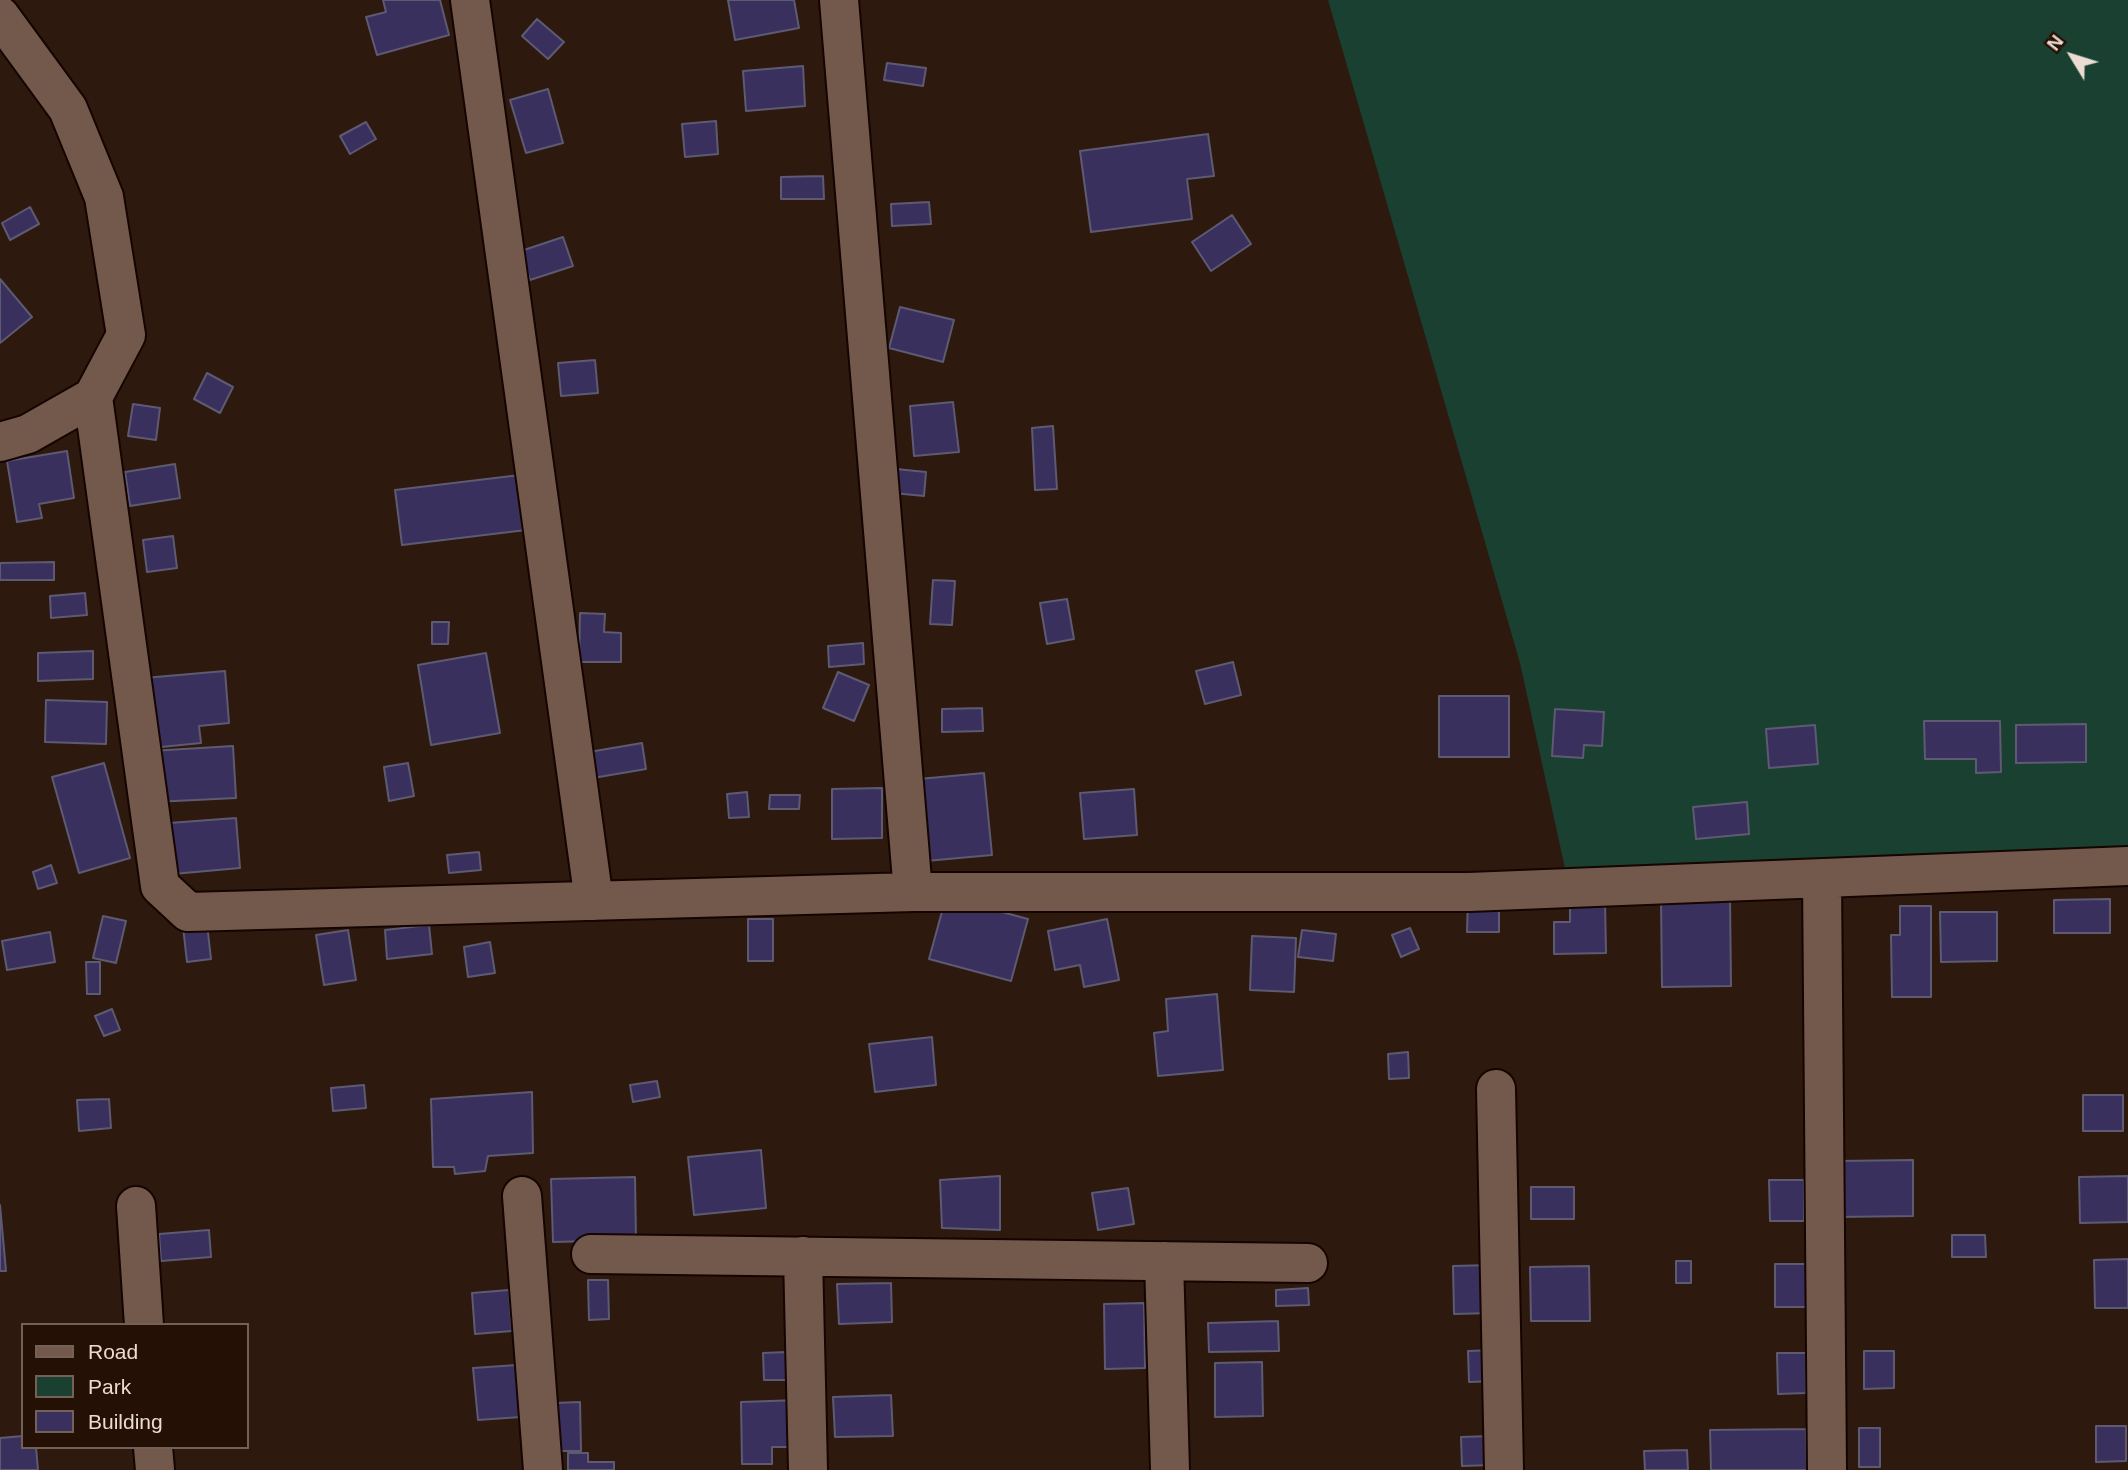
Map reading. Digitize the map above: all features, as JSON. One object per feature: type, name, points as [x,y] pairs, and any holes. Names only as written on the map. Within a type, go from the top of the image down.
[{"type":"street","points":[[470,0],[594,901]]},
{"type":"street","points":[[839,0],[913,892]]},
{"type":"street","points":[[0,16],[68,109],[104,197],[126,335],[93,397],[28,434],[0,442]]},
{"type":"street","points":[[93,397],[160,886],[188,912],[913,892],[1469,892],[2128,866]]},
{"type":"street","points":[[1822,878],[1827,1470]]},
{"type":"street","points":[[1496,1089],[1504,1470]]},
{"type":"street","points":[[522,1196],[543,1470]]},
{"type":"street","points":[[136,1206],[144,1323]]},
{"type":"street","points":[[592,1254],[1308,1264]]},
{"type":"street","points":[[803,1256],[808,1470]]},
{"type":"street","points":[[1164,1261],[1170,1470]]},
{"type":"street","points":[[153,1449],[155,1470]]},
{"type":"green space","points":[[1328,0],[2128,0],[2128,854],[1568,882],[1520,663]]},
{"type":"building","points":[[383,0],[440,0],[449,35],[377,55],[366,17],[386,12]]},
{"type":"building","points":[[728,0],[794,0],[799,28],[735,40]]},
{"type":"building","points":[[537,19],[564,42],[548,59],[522,36]]},
{"type":"building","points":[[887,63],[926,68],[923,86],[884,80]]},
{"type":"building","points":[[803,66],[805,106],[746,111],[743,71]]},
{"type":"building","points":[[548,89],[563,143],[526,153],[510,100]]},
{"type":"building","points":[[716,121],[718,154],[685,157],[682,124]]},
{"type":"building","points":[[366,122],[376,139],[350,154],[340,136]]},
{"type":"building","points":[[1208,134],[1214,176],[1187,179],[1192,219],[1091,232],[1080,151]]},
{"type":"building","points":[[823,176],[824,199],[781,199],[781,177]]},
{"type":"building","points":[[929,202],[931,224],[892,226],[891,204]]},
{"type":"building","points":[[30,207],[39,224],[10,240],[2,223]]},
{"type":"building","points":[[1232,215],[1251,244],[1211,271],[1192,242]]},
{"type":"building","points":[[563,237],[573,266],[530,280],[521,251]]},
{"type":"building","points":[[0,279],[32,317],[0,343]]},
{"type":"building","points":[[900,307],[954,320],[943,362],[889,348]]},
{"type":"building","points":[[595,360],[598,393],[561,396],[558,363]]},
{"type":"building","points":[[207,373],[233,387],[220,413],[194,399]]},
{"type":"building","points":[[953,402],[959,452],[914,456],[910,406]]},
{"type":"building","points":[[133,404],[160,408],[156,440],[128,436]]},
{"type":"building","points":[[1053,426],[1057,489],[1035,490],[1032,428]]},
{"type":"building","points":[[67,451],[74,498],[39,504],[42,518],[17,522],[7,461]]},
{"type":"building","points":[[175,464],[180,498],[130,506],[125,472]]},
{"type":"building","points":[[896,469],[926,472],[924,496],[893,493]]},
{"type":"building","points":[[520,475],[526,530],[402,545],[395,490]]},
{"type":"building","points":[[173,536],[177,568],[147,572],[143,540]]},
{"type":"building","points":[[54,562],[54,580],[0,580],[0,563]]},
{"type":"building","points":[[933,580],[955,581],[952,625],[930,624]]},
{"type":"building","points":[[85,593],[87,615],[51,618],[50,596]]},
{"type":"building","points":[[1067,599],[1074,639],[1047,644],[1040,603]]},
{"type":"building","points":[[580,613],[605,614],[604,632],[621,633],[621,662],[579,662]]},
{"type":"building","points":[[432,622],[449,622],[448,644],[432,644]]},
{"type":"building","points":[[863,643],[864,664],[829,667],[828,646]]},
{"type":"building","points":[[93,651],[93,679],[38,681],[38,653]]},
{"type":"building","points":[[486,653],[500,733],[431,745],[418,665]]},
{"type":"building","points":[[1233,662],[1241,695],[1205,704],[1196,671]]},
{"type":"building","points":[[225,671],[229,723],[199,726],[201,743],[151,748],[144,678]]},
{"type":"building","points":[[838,672],[869,685],[854,721],[823,708]]},
{"type":"building","points":[[1439,696],[1509,696],[1509,757],[1439,757]]},
{"type":"building","points":[[46,700],[107,702],[106,744],[45,742]]},
{"type":"building","points":[[982,708],[983,731],[942,732],[942,709]]},
{"type":"building","points":[[1555,709],[1604,712],[1602,746],[1584,745],[1583,758],[1552,756]]},
{"type":"building","points":[[1924,721],[2000,721],[2001,772],[1976,773],[1976,759],[1925,759]]},
{"type":"building","points":[[2086,724],[2086,762],[2016,763],[2016,725]]},
{"type":"building","points":[[1815,725],[1818,764],[1769,768],[1766,729]]},
{"type":"building","points":[[642,743],[646,769],[593,778],[589,752]]},
{"type":"building","points":[[233,746],[236,798],[154,802],[151,751]]},
{"type":"building","points":[[104,763],[130,858],[79,873],[52,777]]},
{"type":"building","points":[[408,763],[414,796],[389,801],[384,767]]},
{"type":"building","points":[[984,773],[992,855],[926,861],[919,779]]},
{"type":"building","points":[[882,788],[882,838],[832,839],[832,789]]},
{"type":"building","points":[[1134,789],[1137,835],[1084,839],[1080,793]]},
{"type":"building","points":[[747,792],[749,817],[729,818],[727,794]]},
{"type":"building","points":[[770,795],[800,795],[799,809],[769,809]]},
{"type":"building","points":[[1747,802],[1749,834],[1696,839],[1693,807]]},
{"type":"building","points":[[236,818],[240,868],[173,874],[169,823]]},
{"type":"building","points":[[479,852],[481,870],[449,873],[447,855]]},
{"type":"building","points":[[51,865],[57,883],[38,889],[33,872]]},
{"type":"building","points":[[1468,896],[1499,896],[1499,932],[1467,932]]},
{"type":"building","points":[[946,897],[1028,919],[1011,981],[929,959]]},
{"type":"building","points":[[1661,898],[1730,898],[1731,986],[1662,987]]},
{"type":"building","points":[[2110,899],[2110,933],[2054,933],[2054,900]]},
{"type":"building","points":[[1605,900],[1606,953],[1554,954],[1554,922],[1570,922],[1570,901]]},
{"type":"building","points":[[1900,906],[1931,906],[1931,997],[1892,997],[1891,935],[1900,935]]},
{"type":"building","points":[[1940,912],[1997,912],[1997,961],[1941,962]]},
{"type":"building","points":[[206,915],[211,959],[187,962],[182,918]]},
{"type":"building","points":[[103,916],[126,921],[116,963],[93,958]]},
{"type":"building","points":[[748,919],[773,919],[773,961],[748,961]]},
{"type":"building","points":[[1107,919],[1119,980],[1084,987],[1080,965],[1055,970],[1048,931]]},
{"type":"building","points":[[429,925],[432,954],[387,959],[385,930]]},
{"type":"building","points":[[1410,928],[1419,949],[1401,957],[1392,935]]},
{"type":"building","points":[[348,930],[356,980],[324,985],[316,935]]},
{"type":"building","points":[[1302,930],[1336,934],[1333,961],[1298,957]]},
{"type":"building","points":[[50,932],[55,962],[7,970],[2,941]]},
{"type":"building","points":[[1252,936],[1296,938],[1294,992],[1250,990]]},
{"type":"building","points":[[490,942],[495,973],[468,977],[464,947]]},
{"type":"building","points":[[86,962],[100,962],[100,994],[87,994]]},
{"type":"building","points":[[1217,994],[1223,1070],[1158,1076],[1154,1033],[1168,1031],[1166,999]]},
{"type":"building","points":[[112,1009],[120,1030],[104,1036],[95,1016]]},
{"type":"building","points":[[932,1037],[936,1085],[875,1092],[869,1044]]},
{"type":"building","points":[[1408,1052],[1409,1078],[1389,1079],[1388,1054]]},
{"type":"building","points":[[657,1081],[660,1097],[633,1102],[630,1085]]},
{"type":"building","points":[[364,1085],[366,1108],[333,1111],[331,1088]]},
{"type":"building","points":[[532,1092],[533,1153],[488,1156],[485,1171],[455,1174],[454,1167],[433,1167],[431,1099]]},
{"type":"building","points":[[2083,1095],[2123,1095],[2123,1131],[2083,1131]]},
{"type":"building","points":[[109,1099],[111,1128],[79,1131],[77,1100]]},
{"type":"building","points":[[761,1150],[766,1208],[694,1215],[688,1157]]},
{"type":"building","points":[[1913,1160],[1913,1216],[1837,1217],[1837,1161]]},
{"type":"building","points":[[1000,1176],[1000,1230],[942,1228],[940,1180]]},
{"type":"building","points":[[2128,1176],[2128,1222],[2080,1223],[2079,1177]]},
{"type":"building","points":[[635,1177],[636,1240],[553,1242],[551,1179]]},
{"type":"building","points":[[1769,1180],[1804,1180],[1804,1221],[1770,1221]]},
{"type":"building","points":[[1531,1187],[1574,1187],[1574,1219],[1531,1219]]},
{"type":"building","points":[[1128,1188],[1134,1224],[1098,1230],[1092,1193]]},
{"type":"building","points":[[0,1205],[6,1271],[0,1271]]},
{"type":"building","points":[[209,1230],[211,1257],[161,1261],[159,1234]]},
{"type":"building","points":[[1952,1235],[1985,1235],[1986,1257],[1952,1257]]},
{"type":"building","points":[[2128,1259],[2128,1308],[2095,1308],[2094,1260]]},
{"type":"building","points":[[1676,1261],[1691,1261],[1691,1283],[1676,1283]]},
{"type":"building","points":[[1775,1264],[1808,1264],[1808,1307],[1775,1307]]},
{"type":"building","points":[[1492,1265],[1493,1313],[1454,1314],[1453,1266]]},
{"type":"building","points":[[1589,1266],[1590,1321],[1531,1321],[1530,1267]]},
{"type":"building","points":[[588,1280],[608,1280],[609,1319],[589,1320]]},
{"type":"building","points":[[891,1283],[892,1322],[839,1324],[837,1284]]},
{"type":"building","points":[[1308,1288],[1309,1305],[1276,1306],[1276,1290]]},
{"type":"building","points":[[509,1290],[512,1331],[475,1334],[472,1293]]},
{"type":"building","points":[[1144,1303],[1145,1368],[1105,1369],[1104,1304]]},
{"type":"building","points":[[1278,1321],[1279,1351],[1209,1352],[1208,1323]]},
{"type":"building","points":[[1496,1350],[1497,1381],[1469,1382],[1468,1351]]},
{"type":"building","points":[[1864,1351],[1894,1351],[1894,1388],[1864,1389]]},
{"type":"building","points":[[787,1352],[787,1380],[764,1380],[763,1353]]},
{"type":"building","points":[[1777,1353],[1806,1353],[1806,1393],[1778,1394]]},
{"type":"building","points":[[1262,1362],[1263,1416],[1215,1417],[1215,1363]]},
{"type":"building","points":[[517,1365],[521,1417],[478,1420],[473,1368]]},
{"type":"building","points":[[891,1395],[893,1436],[835,1437],[833,1397]]},
{"type":"building","points":[[799,1400],[800,1447],[772,1447],[772,1464],[742,1464],[741,1402]]},
{"type":"building","points":[[580,1402],[581,1451],[555,1451],[554,1403]]},
{"type":"building","points":[[2096,1426],[2126,1426],[2126,1461],[2096,1462]]},
{"type":"building","points":[[1859,1428],[1880,1428],[1880,1467],[1859,1467]]},
{"type":"building","points":[[1806,1429],[1807,1470],[1711,1470],[1710,1430]]},
{"type":"building","points":[[21,1436],[21,1449],[36,1449],[38,1470],[0,1470],[0,1438]]},
{"type":"building","points":[[1491,1436],[1492,1465],[1462,1466],[1461,1437]]},
{"type":"building","points":[[1687,1450],[1688,1470],[1645,1470],[1644,1451]]},
{"type":"building","points":[[568,1453],[588,1453],[588,1462],[614,1462],[614,1470],[568,1470]]}]
